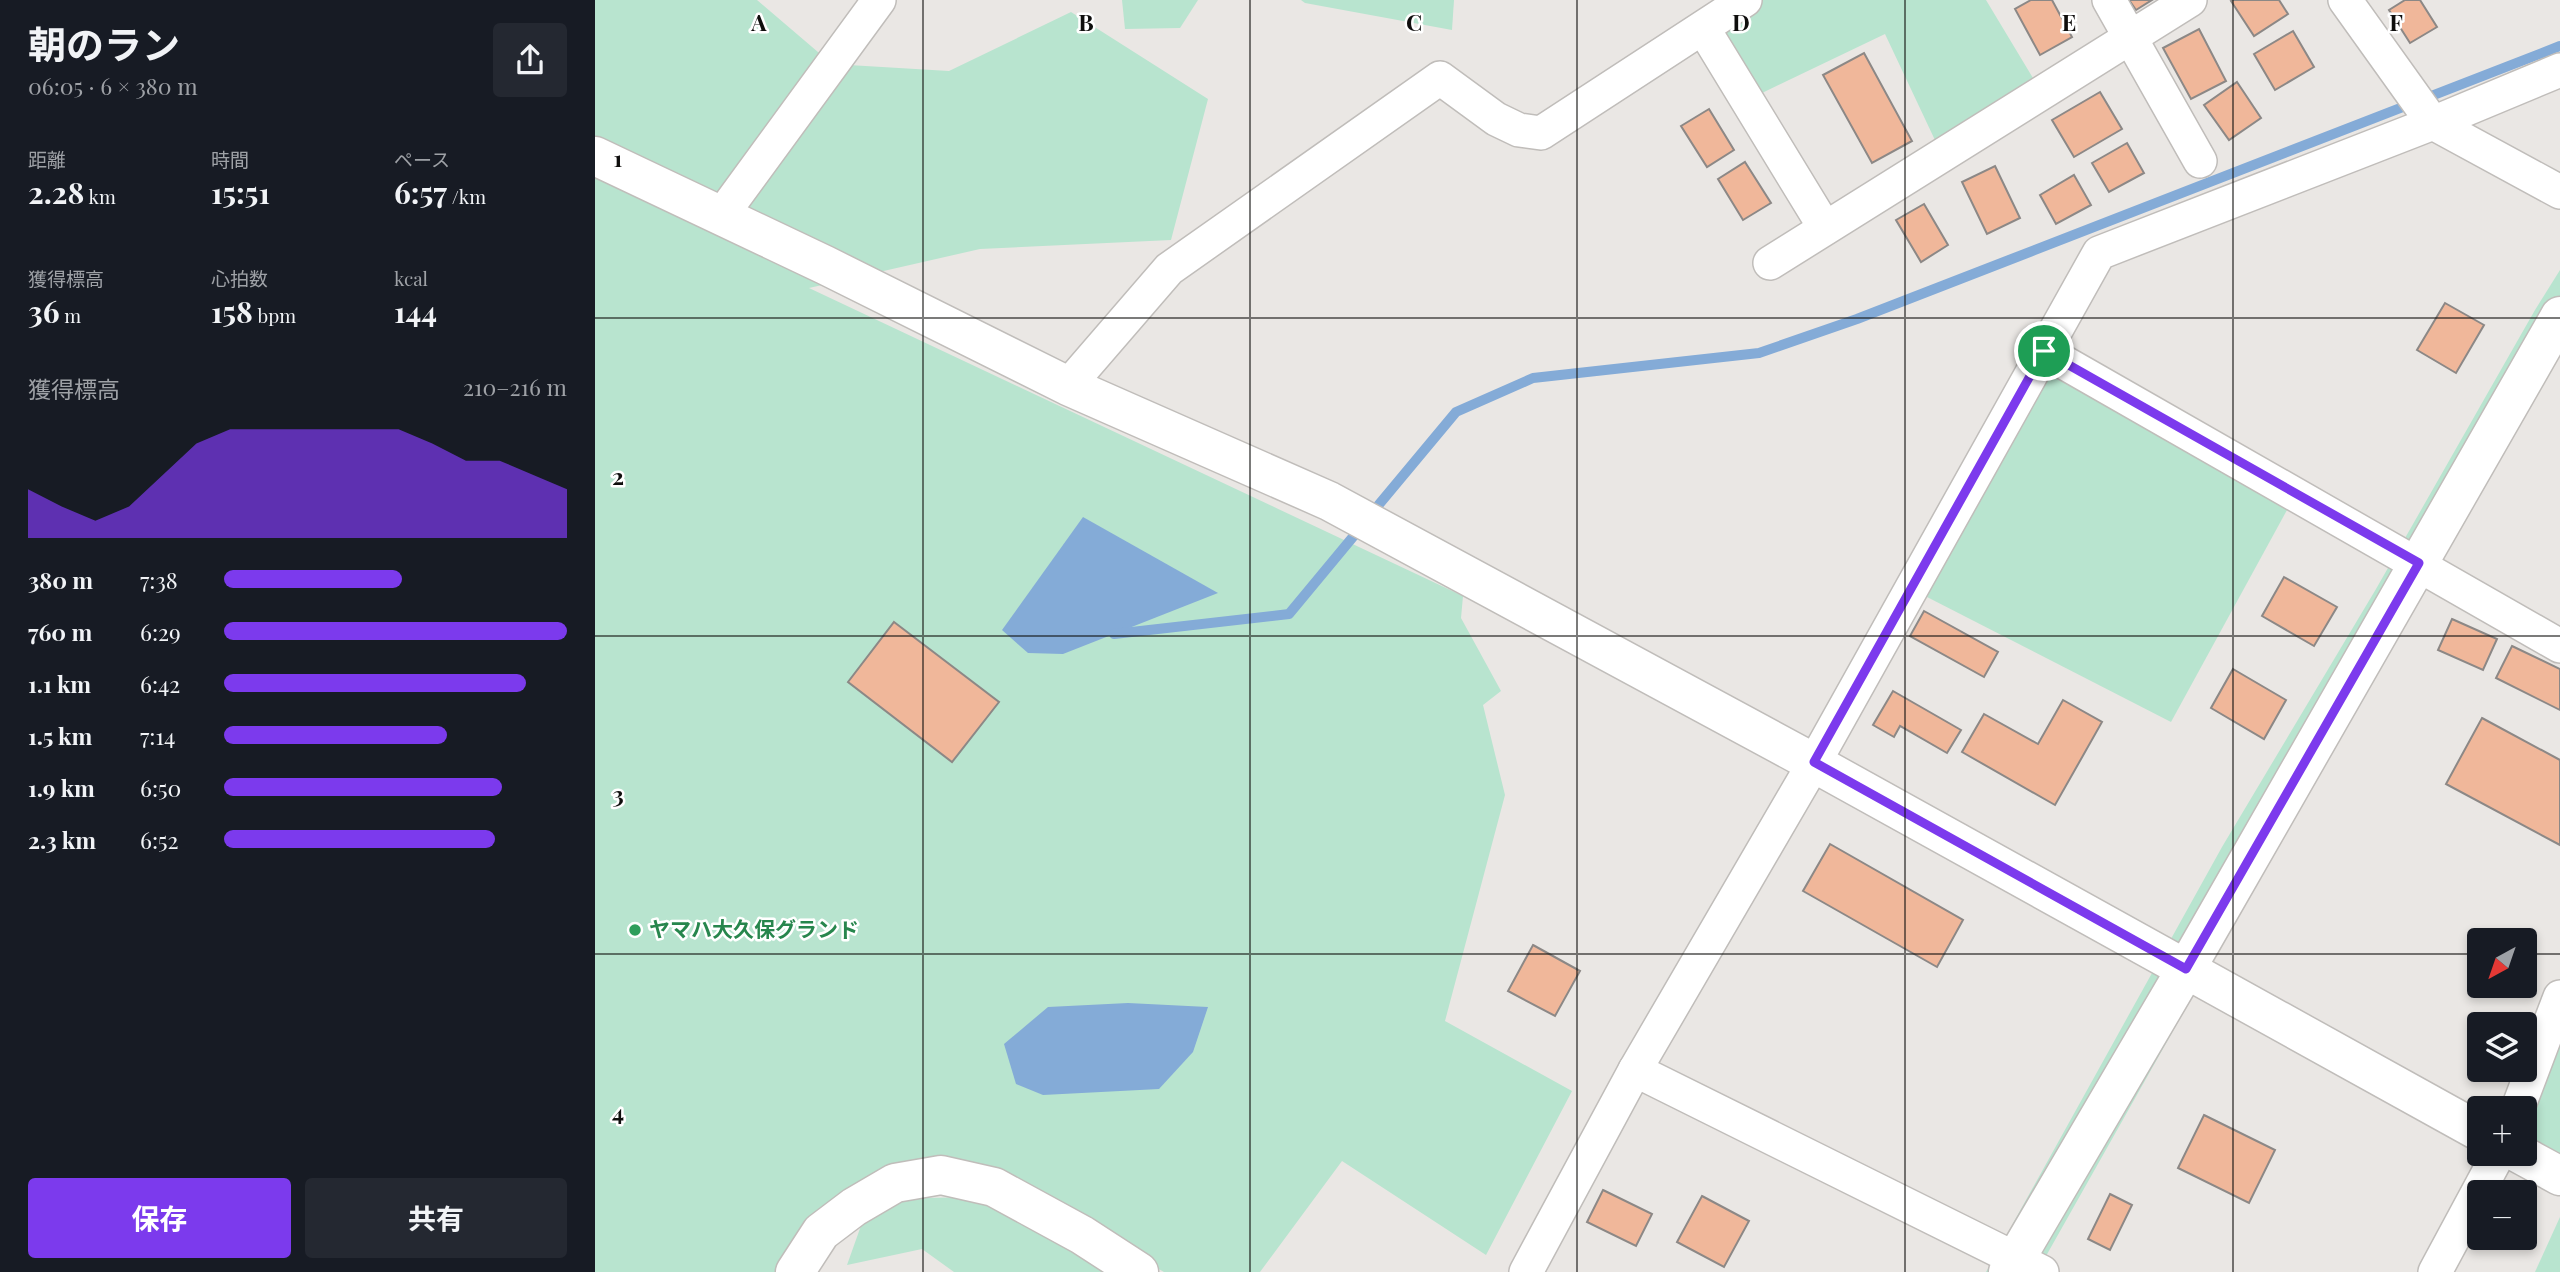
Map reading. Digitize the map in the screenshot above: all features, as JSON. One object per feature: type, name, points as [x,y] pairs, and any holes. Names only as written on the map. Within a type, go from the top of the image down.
[{"type":"street","points":[[721,216],[879,0]]},
{"type":"street","points":[[1068,386],[1169,269],[1440,78],[1496,119],[1519,130],[1541,133],[1745,0]]},
{"type":"street","points":[[2109,0],[2200,162]]},
{"type":"street","points":[[1770,263],[2190,0]]},
{"type":"street","points":[[2345,0],[2433,123],[2560,192]]},
{"type":"street","points":[[1703,28],[1825,228]]},
{"type":"street","points":[[1526,1272],[1636,1070],[1814,762],[2099,253],[2433,123],[2560,70]]},
{"type":"street","points":[[595,156],[825,265],[1068,386],[1329,501],[1814,762],[2467,1125]]},
{"type":"street","points":[[1636,1070],[2021,1268],[2186,969],[2560,316]]},
{"type":"street","points":[[2044,351],[2560,646]]},
{"type":"street","points":[[2523,1096],[2560,997]]},
{"type":"street","points":[[2537,1163],[2560,1176]]},
{"type":"street","points":[[2435,1272],[2492,1166]]},
{"type":"street","points":[[795,1272],[821,1232],[854,1207],[895,1183],[941,1175],[994,1187],[1082,1235],[1139,1272]]},
{"type":"green space","points":[[595,0],[757,0],[832,64],[949,71],[1071,12],[1208,99],[1171,240],[980,249],[809,288],[1463,596],[1461,618],[1501,691],[1483,705],[1505,795],[1445,1021],[1572,1091],[1486,1255],[1342,1161],[1260,1272],[1164,1272],[1098,1234],[994,1187],[920,1198],[989,1197],[1111,1272],[954,1272],[922,1249],[847,1265],[868,1206],[782,1272],[595,1272]]},
{"type":"green space","points":[[1122,0],[1198,0],[1180,28],[1125,29]]},
{"type":"green space","points":[[1301,0],[1454,0],[1452,30],[1305,3]]},
{"type":"green space","points":[[1747,0],[1986,0],[2042,93],[1942,155],[1885,34],[1762,93],[1703,28]]},
{"type":"green space","points":[[2560,270],[2560,345],[2037,1272],[1986,1272],[2222,847],[2376,589]]},
{"type":"green space","points":[[2044,351],[2287,510],[2171,722],[1927,597]]},
{"type":"green space","points":[[2560,997],[2560,1176],[2537,1161],[2537,1096],[2529,1096],[2533,1082],[2537,1082],[2537,1070]]},
{"type":"green space","points":[[2560,1217],[2560,1272],[2535,1272]]},
{"type":"water","points":[[1083,517],[1218,593],[1063,654],[1028,653],[1002,630]]},
{"type":"water","points":[[1128,1003],[1208,1007],[1193,1052],[1159,1089],[1043,1095],[1016,1084],[1004,1044],[1048,1007]]},
{"type":"building","points":[[2031,0],[2052,0],[2072,37],[2040,55],[2015,9]]},
{"type":"building","points":[[2129,0],[2152,0],[2136,10]]},
{"type":"building","points":[[2279,0],[2288,14],[2254,36],[2231,1]]},
{"type":"building","points":[[2405,0],[2420,0],[2437,27],[2410,43],[2389,10]]},
{"type":"building","points":[[2199,29],[2226,81],[2191,99],[2163,48]]},
{"type":"building","points":[[2293,31],[2314,67],[2275,90],[2254,54]]},
{"type":"building","points":[[1864,53],[1912,141],[1872,163],[1823,75]]},
{"type":"building","points":[[2237,82],[2261,118],[2229,140],[2204,105]]},
{"type":"building","points":[[2100,92],[2122,129],[2074,157],[2052,120]]},
{"type":"building","points":[[1709,109],[1734,150],[1707,167],[1681,126]]},
{"type":"building","points":[[2127,143],[2144,173],[2109,192],[2092,163]]},
{"type":"building","points":[[1745,162],[1771,203],[1743,220],[1718,179]]},
{"type":"building","points":[[1995,166],[2020,218],[1987,234],[1962,182]]},
{"type":"building","points":[[2074,175],[2091,205],[2056,224],[2040,195]]},
{"type":"building","points":[[1924,204],[1948,245],[1921,262],[1896,220]]},
{"type":"building","points":[[2445,303],[2484,325],[2456,373],[2417,350]]},
{"type":"building","points":[[2284,577],[2337,607],[2314,646],[2262,616]]},
{"type":"building","points":[[1924,611],[1998,652],[1984,677],[1910,636]]},
{"type":"building","points":[[2452,619],[2497,639],[2483,670],[2438,650]]},
{"type":"building","points":[[894,622],[999,702],[952,762],[848,682]]},
{"type":"building","points":[[2512,646],[2560,669],[2560,710],[2496,678]]},
{"type":"building","points":[[2233,669],[2286,700],[2264,739],[2211,708]]},
{"type":"building","points":[[1893,691],[1961,730],[1947,753],[1900,726],[1894,737],[1873,725]]},
{"type":"building","points":[[2063,700],[2102,722],[2055,805],[1962,752],[1984,714],[2038,744]]},
{"type":"building","points":[[2482,718],[2560,760],[2560,845],[2446,784]]},
{"type":"building","points":[[1830,844],[1963,920],[1937,967],[1803,891]]},
{"type":"building","points":[[1533,945],[1580,971],[1555,1016],[1508,991]]},
{"type":"building","points":[[2204,1115],[2275,1150],[2249,1203],[2178,1168]]},
{"type":"building","points":[[1603,1190],[1652,1214],[1636,1246],[1587,1222]]},
{"type":"building","points":[[2110,1194],[2132,1205],[2110,1250],[2088,1239]]},
{"type":"building","points":[[1702,1196],[1749,1221],[1724,1267],[1677,1242]]},
{"type":"waterway","points":[[1371,514],[1456,412],[1533,378],[1759,353],[1857,319],[2560,46]]},
{"type":"waterway","points":[[1114,634],[1289,614],[1362,526]]},
{"type":"place","name":"ヤマハ大久保グランド","points":[[635,930]]},
{"type":"route","points":[[2044,351],[2419,563],[2186,969],[1814,762],[2044,351]]}]
